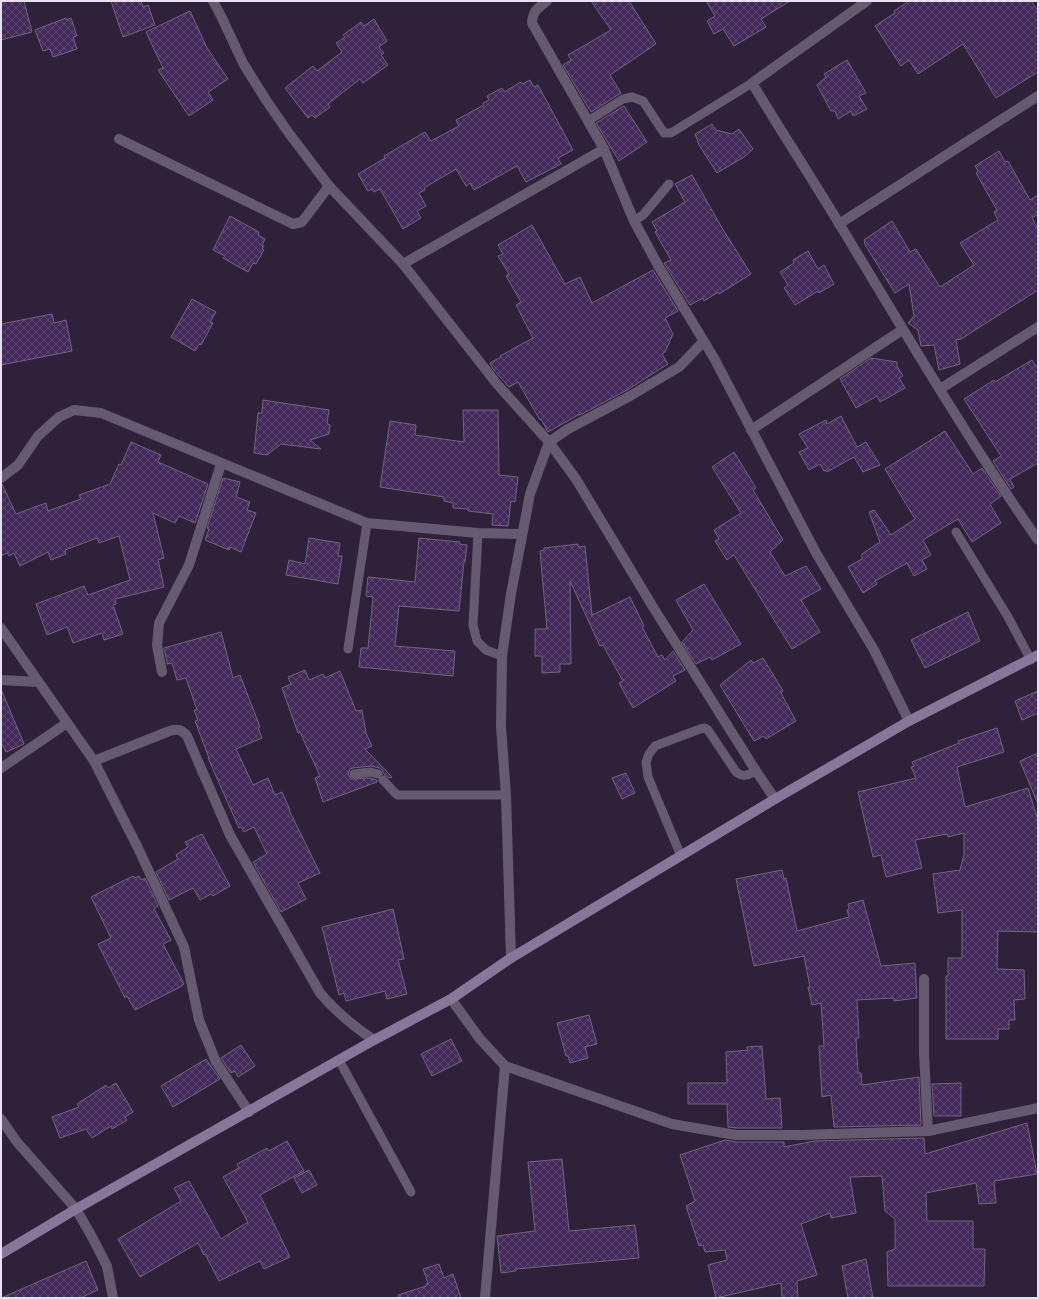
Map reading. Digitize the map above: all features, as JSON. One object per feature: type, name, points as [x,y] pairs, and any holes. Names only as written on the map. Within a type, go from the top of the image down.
[{"type":"main road","points":[[1,1254],[76,1209],[374,1040],[451,999],[511,958],[775,799],[909,721],[1034,658]]},
{"type":"street","points":[[213,1],[243,63],[288,132],[329,186],[403,264],[497,384],[549,442],[576,479],[653,607],[775,799]]},
{"type":"street","points":[[547,1],[532,15],[532,23],[604,149],[634,221],[659,267],[714,358],[816,553],[874,650],[909,721]]},
{"type":"street","points":[[867,1],[854,4],[752,83],[902,330],[999,484],[1038,540]]},
{"type":"street","points":[[839,224],[1038,96]]},
{"type":"street","points":[[119,139],[293,224],[302,222],[329,186]]},
{"type":"street","points":[[403,264],[604,149]]},
{"type":"street","points":[[940,389],[1038,327]]},
{"type":"street","points":[[751,430],[902,330]]},
{"type":"street","points":[[511,958],[506,795],[501,727],[502,656],[530,494],[549,442],[568,429],[630,396],[679,367],[703,342]]},
{"type":"street","points":[[1,478],[18,465],[38,436],[59,417],[74,410],[101,413],[221,464],[367,523],[478,533],[522,534]]},
{"type":"street","points":[[162,672],[158,645],[159,623],[189,565],[221,464]]},
{"type":"street","points":[[1,628],[94,761],[138,848],[184,946],[199,1020],[216,1062],[249,1112]]},
{"type":"street","points":[[1,680],[38,682]]},
{"type":"street","points":[[1,768],[68,723]]},
{"type":"street","points":[[94,761],[167,732],[178,729],[184,732],[230,835],[320,993],[350,1024],[374,1040]]},
{"type":"street","points":[[924,979],[924,1053],[928,1131]]},
{"type":"street","points":[[451,999],[480,1039],[505,1066],[672,1124],[736,1135],[802,1135],[928,1131],[1038,1108]]},
{"type":"street","points":[[485,1298],[505,1066]]},
{"type":"street","points":[[1,1119],[17,1142],[76,1209],[107,1266],[113,1298]]},
{"type":"lane","points":[[588,121],[623,100],[632,97],[643,101],[664,133],[671,133],[752,83]]},
{"type":"lane","points":[[634,221],[643,215],[669,184]]},
{"type":"lane","points":[[348,649],[367,523]]},
{"type":"lane","points":[[956,532],[1034,658]]},
{"type":"lane","points":[[478,533],[473,625],[477,641],[486,650],[502,656]]},
{"type":"lane","points":[[681,856],[648,777],[646,762],[649,754],[655,746],[693,731],[705,728],[708,730],[736,772],[745,776],[756,771]]},
{"type":"lane","points":[[354,774],[370,772],[380,777],[392,792],[397,795],[506,795]]},
{"type":"lane","points":[[339,1060],[411,1192]]},
{"type":"building","points":[[1,1],[24,1],[32,32],[1,40]]},
{"type":"building","points":[[111,1],[141,1],[143,7],[148,5],[155,25],[123,37]]},
{"type":"building","points":[[591,1],[629,1],[656,44],[610,75],[621,93],[591,112],[563,65],[571,60],[568,55],[611,30]]},
{"type":"building","points":[[706,1],[790,1],[761,19],[766,27],[734,46],[723,29],[714,34],[707,21],[715,16]]},
{"type":"building","points":[[909,1],[1031,1],[1038,11],[1038,72],[996,98],[963,44],[918,74],[909,60],[901,66],[875,26],[895,13],[894,11]]},
{"type":"building","points":[[190,11],[207,48],[228,79],[208,92],[213,100],[189,116],[158,70],[163,68],[146,32]]},
{"type":"building","points":[[66,18],[66,20],[71,18],[77,36],[73,37],[77,49],[53,57],[50,49],[43,51],[35,30]]},
{"type":"building","points":[[374,19],[387,41],[379,47],[384,53],[381,55],[388,65],[363,83],[360,79],[328,104],[330,107],[315,118],[312,115],[308,118],[285,88],[313,66],[317,71],[342,52],[336,43],[345,37],[343,35],[361,22],[364,26]]},
{"type":"building","points":[[847,60],[866,93],[859,96],[867,109],[853,116],[851,111],[838,119],[835,111],[831,111],[817,85],[826,77],[824,74]]},
{"type":"building","points":[[530,80],[534,87],[538,85],[573,150],[558,158],[561,164],[526,182],[517,166],[474,190],[470,183],[466,186],[456,169],[424,188],[425,190],[419,193],[426,206],[417,211],[421,218],[403,229],[380,189],[374,192],[372,189],[368,191],[358,174],[385,158],[384,156],[425,132],[431,141],[459,126],[456,120],[484,105],[483,103],[489,100],[487,96],[502,88],[504,92],[521,82],[522,84]]},
{"type":"building","points":[[624,106],[647,142],[619,161],[596,123]]},
{"type":"building","points":[[712,124],[716,130],[732,134],[739,129],[753,149],[744,157],[717,173],[699,145],[695,134]]},
{"type":"building","points":[[999,151],[1005,162],[1008,161],[1030,200],[1038,195],[1038,214],[1032,218],[1038,229],[1038,290],[961,339],[956,340],[960,364],[939,370],[934,345],[921,346],[918,330],[908,323],[914,316],[909,284],[895,293],[864,243],[864,240],[892,221],[910,252],[916,249],[940,287],[974,265],[960,243],[998,220],[994,212],[997,210],[976,173],[978,171],[975,166]]},
{"type":"building","points":[[692,175],[722,228],[751,274],[719,294],[718,292],[704,301],[703,298],[690,305],[664,263],[671,260],[655,232],[657,231],[652,222],[685,202],[675,184]]},
{"type":"building","points":[[230,216],[259,232],[258,235],[265,239],[262,246],[264,246],[262,249],[264,250],[256,264],[253,263],[248,272],[223,258],[225,256],[213,250]]},
{"type":"building","points":[[532,225],[565,284],[580,277],[592,303],[653,270],[678,311],[665,318],[673,334],[665,352],[662,354],[668,364],[627,390],[548,432],[518,382],[509,387],[493,369],[490,363],[533,338],[516,305],[521,302],[506,276],[509,274],[498,256],[503,254],[498,245]]},
{"type":"building","points":[[808,251],[818,269],[824,265],[834,284],[819,293],[818,291],[795,305],[784,288],[788,285],[780,272],[794,263],[793,260]]},
{"type":"building","points":[[192,299],[216,312],[210,322],[213,323],[201,345],[199,344],[195,351],[171,337]]},
{"type":"building","points":[[52,314],[54,323],[66,320],[72,351],[1,365],[1,324]]},
{"type":"building","points":[[871,358],[897,362],[897,366],[903,376],[899,378],[905,388],[880,402],[877,396],[856,408],[840,379]]},
{"type":"building","points":[[1032,360],[1038,369],[1038,463],[1010,479],[1014,487],[1011,489],[993,461],[1001,456],[964,399],[994,380],[995,382]]},
{"type":"building","points":[[263,400],[329,410],[327,423],[330,425],[329,434],[310,440],[321,449],[281,444],[267,455],[254,453],[258,413],[262,413]]},
{"type":"building","points":[[463,410],[498,410],[499,475],[518,477],[515,502],[511,501],[508,526],[492,525],[493,514],[468,511],[468,509],[453,508],[453,503],[444,501],[444,497],[380,487],[390,421],[416,425],[415,435],[464,442]]},
{"type":"building","points":[[841,416],[857,447],[866,442],[880,465],[863,472],[854,457],[827,472],[826,470],[824,471],[820,464],[809,470],[799,452],[808,448],[799,434],[826,420],[827,424]]},
{"type":"building","points":[[945,431],[973,474],[982,468],[1001,496],[990,504],[1001,523],[972,542],[958,519],[923,540],[931,555],[922,560],[927,569],[914,576],[907,563],[875,581],[877,584],[863,593],[848,567],[862,559],[862,554],[880,542],[869,512],[874,510],[891,535],[915,519],[885,469]]},
{"type":"building","points":[[131,442],[161,455],[158,462],[208,484],[195,523],[179,516],[175,523],[153,513],[164,558],[158,560],[164,587],[115,599],[116,604],[113,605],[123,634],[104,640],[102,633],[73,643],[67,627],[47,635],[36,604],[84,586],[88,595],[130,580],[119,536],[99,543],[97,538],[65,550],[66,554],[51,560],[48,552],[20,566],[14,553],[9,556],[7,553],[1,556],[1,484],[16,514],[46,503],[48,511],[81,499],[79,495],[110,484],[119,464],[121,465]]},
{"type":"building","points":[[734,452],[756,488],[753,490],[783,540],[770,552],[785,576],[806,566],[821,589],[801,600],[820,632],[792,649],[734,555],[727,560],[715,541],[719,539],[714,530],[741,513],[712,467]]},
{"type":"building","points":[[223,478],[240,482],[236,497],[250,502],[247,510],[256,513],[241,552],[230,547],[229,550],[205,540],[209,529],[207,528]]},
{"type":"building","points":[[309,538],[340,543],[338,556],[342,556],[338,584],[286,575],[289,560],[305,564]]},
{"type":"building","points":[[419,538],[460,542],[459,544],[467,545],[459,611],[399,606],[395,646],[455,651],[453,676],[359,667],[361,648],[368,648],[373,597],[366,596],[368,577],[415,582]]},
{"type":"building","points":[[578,544],[578,547],[585,546],[592,615],[630,597],[644,626],[642,627],[658,657],[662,655],[665,660],[673,651],[685,670],[673,676],[676,681],[633,708],[619,683],[623,681],[603,645],[600,646],[570,581],[571,664],[560,664],[560,672],[542,673],[542,656],[535,656],[535,629],[547,629],[540,551],[544,550],[544,548]]},
{"type":"building","points":[[704,584],[741,644],[712,660],[710,657],[696,664],[682,642],[693,630],[676,600]]},
{"type":"building","points":[[968,612],[980,641],[925,668],[911,640]]},
{"type":"building","points":[[221,632],[233,678],[240,675],[260,727],[258,728],[262,738],[236,749],[253,785],[268,778],[275,795],[282,792],[289,810],[320,873],[298,883],[306,899],[281,912],[253,862],[267,854],[254,827],[244,832],[241,827],[239,828],[208,758],[195,721],[198,720],[194,710],[197,710],[186,678],[177,680],[172,663],[167,664],[164,648]]},
{"type":"building","points":[[763,658],[783,691],[781,693],[796,721],[766,739],[764,736],[754,741],[720,685],[751,660],[753,663]]},
{"type":"building","points":[[305,670],[309,680],[323,674],[325,678],[340,671],[356,711],[362,710],[366,733],[372,746],[365,749],[392,777],[389,778],[380,768],[371,766],[350,769],[348,774],[351,779],[370,778],[377,780],[377,782],[323,802],[315,778],[320,776],[300,732],[298,733],[282,688],[291,684],[288,677]]},
{"type":"building","points":[[1,689],[24,744],[6,752],[1,742]]},
{"type":"building","points":[[1038,691],[1038,713],[1022,720],[1015,701]]},
{"type":"building","points":[[997,728],[1004,752],[957,767],[965,807],[1028,788],[1038,820],[1038,932],[998,931],[997,969],[1024,970],[1025,999],[1014,1000],[1015,1020],[1009,1020],[1009,1029],[998,1029],[998,1039],[946,1039],[946,976],[948,976],[948,958],[962,958],[962,910],[938,913],[933,874],[960,870],[964,855],[964,833],[948,837],[947,834],[915,840],[922,868],[886,877],[881,855],[873,857],[858,792],[916,778],[911,767],[914,766],[912,762],[959,743],[958,741]]},
{"type":"building","points":[[1038,753],[1038,804],[1020,761]]},
{"type":"building","points":[[626,773],[635,793],[622,799],[612,778]]},
{"type":"building","points":[[202,834],[230,886],[213,896],[211,894],[200,900],[193,888],[169,900],[156,872],[178,859],[176,855],[188,847],[185,842]]},
{"type":"building","points":[[782,870],[784,879],[786,878],[797,931],[849,917],[847,910],[849,909],[848,904],[863,900],[881,966],[915,963],[917,998],[894,1001],[894,998],[857,1000],[859,1038],[856,1038],[858,1073],[861,1073],[862,1085],[919,1077],[921,1125],[834,1127],[831,1095],[822,1097],[819,1046],[824,1046],[821,1003],[812,1005],[804,956],[754,966],[736,879]]},
{"type":"building","points":[[133,876],[135,878],[139,876],[141,880],[145,878],[158,906],[154,909],[171,940],[163,944],[184,984],[135,1010],[127,996],[125,998],[98,944],[111,938],[91,897]]},
{"type":"building","points":[[393,909],[404,959],[398,960],[407,994],[387,999],[385,991],[346,1001],[344,993],[339,995],[322,927]]},
{"type":"building","points":[[589,1015],[597,1044],[585,1047],[588,1058],[570,1063],[568,1056],[566,1056],[557,1023]]},
{"type":"building","points":[[451,1039],[462,1061],[432,1076],[421,1054]]},
{"type":"building","points":[[241,1045],[255,1066],[238,1077],[235,1071],[231,1073],[221,1058]]},
{"type":"building","points":[[762,1046],[766,1099],[780,1098],[782,1128],[728,1127],[727,1104],[688,1104],[688,1083],[727,1083],[726,1052],[748,1050],[747,1047]]},
{"type":"building","points":[[206,1059],[220,1079],[173,1107],[161,1086]]},
{"type":"building","points":[[116,1083],[133,1112],[125,1117],[127,1120],[112,1129],[111,1126],[92,1138],[86,1129],[60,1138],[52,1117],[79,1107],[77,1104],[106,1085],[108,1088]]},
{"type":"building","points":[[961,1083],[961,1116],[934,1116],[932,1084]]},
{"type":"building","points":[[1027,1123],[1037,1174],[994,1181],[996,1203],[979,1204],[976,1183],[926,1193],[927,1221],[973,1221],[973,1249],[985,1249],[984,1286],[888,1286],[887,1252],[895,1249],[895,1219],[885,1211],[882,1176],[850,1177],[856,1213],[831,1218],[830,1213],[801,1224],[817,1275],[797,1281],[798,1298],[782,1298],[781,1283],[716,1298],[708,1265],[727,1260],[725,1250],[705,1252],[703,1245],[699,1246],[686,1206],[695,1201],[680,1155],[725,1140],[736,1142],[784,1142],[784,1147],[814,1141],[924,1138],[925,1154]]},
{"type":"building","points":[[287,1141],[304,1171],[260,1195],[290,1257],[264,1269],[260,1261],[219,1281],[198,1243],[140,1277],[118,1239],[181,1201],[174,1188],[189,1181],[221,1239],[248,1222],[223,1177],[239,1168],[237,1164],[267,1148],[269,1151]]},
{"type":"building","points":[[562,1159],[569,1231],[635,1225],[639,1258],[516,1269],[516,1271],[501,1273],[497,1236],[535,1231],[528,1162]]},
{"type":"building","points":[[309,1170],[317,1185],[302,1193],[294,1178]]},
{"type":"building","points":[[866,1259],[873,1298],[848,1298],[842,1266]]},
{"type":"building","points":[[86,1261],[98,1290],[80,1298],[1,1298]]},
{"type":"building","points":[[439,1264],[444,1278],[453,1274],[461,1298],[398,1298],[398,1295],[426,1286],[428,1283],[423,1269]]}]
